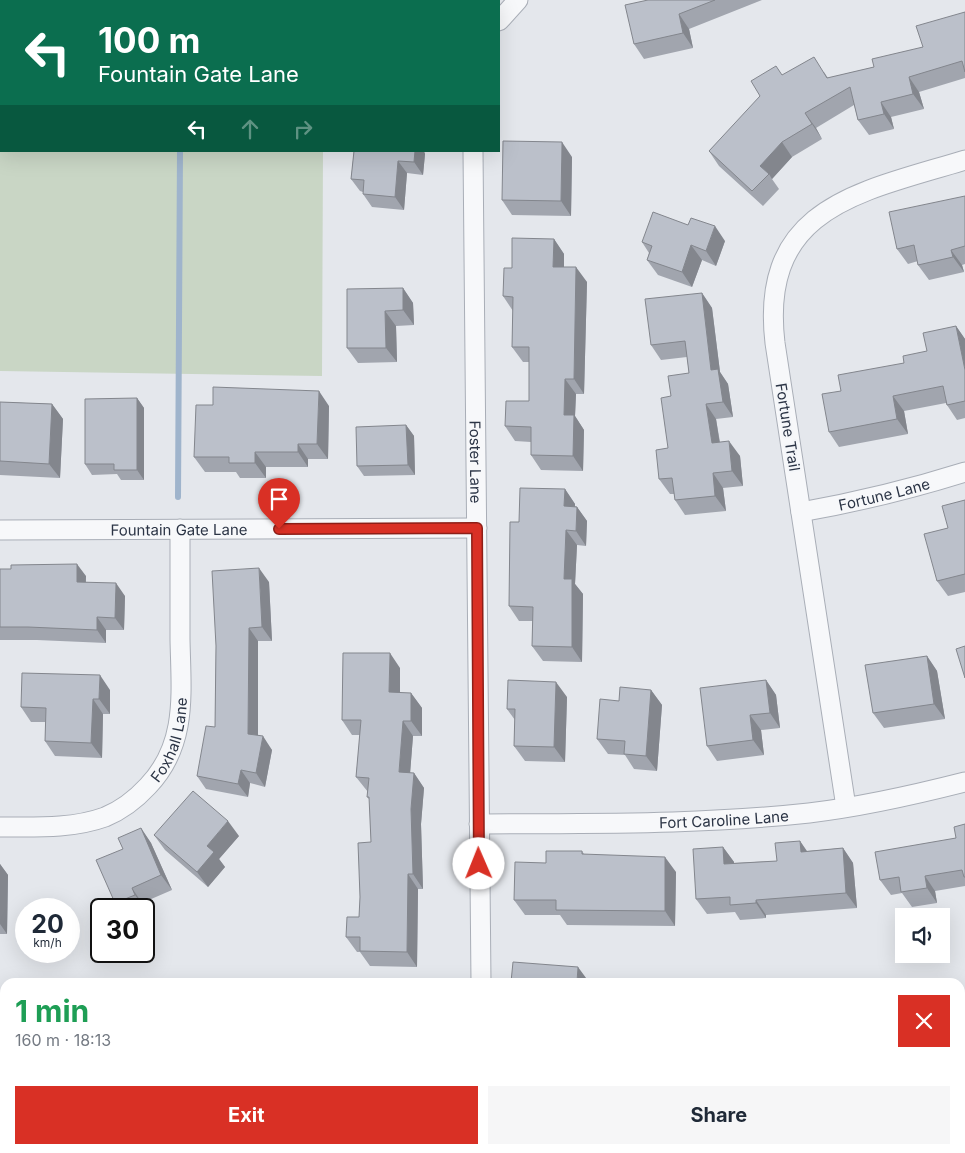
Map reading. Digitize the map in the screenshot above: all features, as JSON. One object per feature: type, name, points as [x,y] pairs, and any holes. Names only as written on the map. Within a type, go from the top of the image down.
[{"type":"street","points":[[500,20],[518,0]]},
{"type":"street","name":"Foster Lane","points":[[473,152],[481,978]]},
{"type":"street","name":"Fortune Trail","points":[[846,807],[773,327],[774,289],[784,257],[796,238],[830,207],[858,194],[965,160]]},
{"type":"street","name":"Fortune Lane","points":[[801,512],[856,502],[965,472]]},
{"type":"street","name":"Fountain Gate Lane","points":[[0,530],[477,528]]},
{"type":"street","name":"Foxhall Lane","points":[[0,827],[72,825],[105,817],[132,802],[161,771],[174,745],[180,714],[180,529]]},
{"type":"street","name":"Fort Caroline Lane","points":[[479,824],[712,820],[766,817],[898,798],[965,782]]},
{"type":"green space","points":[[0,152],[323,152],[322,376],[0,371]]},
{"type":"building","points":[[648,0],[715,0],[679,14],[683,33],[634,44],[625,5]]},
{"type":"building","points":[[965,12],[965,72],[962,61],[909,77],[913,94],[881,102],[884,114],[858,120],[850,87],[805,113],[812,124],[782,142],[760,166],[769,174],[752,191],[709,151],[760,96],[751,81],[776,66],[782,75],[814,57],[827,78],[874,67],[872,59],[923,47],[916,26]]},
{"type":"building","points":[[503,141],[562,142],[561,201],[502,200]]},
{"type":"building","points":[[354,152],[415,152],[414,162],[398,161],[395,197],[363,194],[364,180],[351,179]]},
{"type":"building","points":[[965,196],[965,246],[951,250],[953,257],[918,265],[914,245],[897,249],[889,212]]},
{"type":"building","points":[[653,212],[688,225],[691,218],[715,226],[706,251],[691,245],[682,272],[647,260],[652,246],[642,242]]},
{"type":"building","points":[[512,238],[554,239],[553,267],[576,267],[574,379],[565,379],[564,415],[574,415],[573,456],[531,455],[531,427],[505,426],[506,401],[529,401],[529,347],[512,347],[513,297],[503,296],[504,268],[512,268]]},
{"type":"building","points":[[403,288],[403,310],[385,311],[386,348],[347,348],[347,289]]},
{"type":"building","points":[[702,293],[711,370],[718,369],[723,402],[706,404],[712,443],[729,441],[732,471],[713,473],[715,496],[675,500],[672,478],[659,479],[656,450],[668,448],[661,398],[671,396],[668,376],[689,373],[685,341],[651,345],[645,299]]},
{"type":"building","points":[[956,326],[965,370],[965,401],[947,405],[943,386],[893,396],[897,419],[829,432],[822,394],[841,391],[838,375],[904,363],[903,356],[927,351],[923,333]]},
{"type":"building","points":[[213,387],[319,391],[317,444],[298,444],[298,452],[255,452],[255,463],[229,463],[229,457],[194,457],[196,405],[213,405]]},
{"type":"building","points":[[137,398],[137,470],[114,470],[114,464],[85,464],[85,399]]},
{"type":"building","points":[[0,402],[52,404],[49,464],[0,461]]},
{"type":"building","points":[[406,425],[408,465],[357,466],[356,427]]},
{"type":"building","points":[[520,488],[565,489],[564,506],[577,507],[576,531],[566,530],[564,579],[572,579],[572,647],[532,646],[533,607],[509,606],[510,522],[519,522]]},
{"type":"building","points":[[965,500],[965,574],[937,581],[924,534],[948,528],[942,506]]},
{"type":"building","points":[[77,564],[77,582],[116,583],[115,618],[97,617],[97,630],[0,627],[0,569],[11,569],[11,565]]},
{"type":"building","points":[[259,568],[262,627],[249,628],[248,734],[263,736],[256,773],[241,770],[238,784],[197,776],[206,726],[215,727],[216,646],[212,571]]},
{"type":"building","points":[[965,646],[965,678],[956,649]]},
{"type":"building","points":[[343,653],[390,653],[389,692],[411,693],[411,721],[403,721],[399,772],[414,773],[411,809],[413,874],[408,874],[407,952],[360,951],[360,937],[346,937],[347,917],[359,917],[358,843],[371,842],[369,797],[367,797],[369,778],[356,777],[361,720],[342,720]]},
{"type":"building","points":[[927,656],[934,704],[873,713],[865,665]]},
{"type":"building","points":[[22,673],[100,675],[99,699],[93,699],[91,743],[45,741],[46,708],[21,707]]},
{"type":"building","points":[[508,680],[556,682],[554,747],[514,746],[515,709],[507,709]]},
{"type":"building","points":[[766,680],[770,713],[750,715],[753,740],[707,746],[700,688]]},
{"type":"building","points":[[620,687],[651,690],[646,756],[624,754],[625,741],[597,739],[600,699],[619,701]]},
{"type":"building","points":[[193,791],[228,821],[207,846],[214,852],[197,872],[154,835]]},
{"type":"building","points":[[965,824],[965,877],[962,870],[925,876],[927,888],[901,892],[899,877],[880,880],[875,852],[956,838],[954,827]]},
{"type":"building","points":[[141,828],[161,875],[132,888],[135,895],[128,898],[113,898],[96,860],[123,849],[118,838]]},
{"type":"building","points":[[800,841],[801,852],[843,848],[846,893],[756,900],[756,903],[730,905],[730,897],[696,899],[693,849],[723,847],[724,864],[777,861],[775,843]]},
{"type":"building","points":[[546,851],[582,851],[582,854],[665,857],[665,911],[556,910],[556,900],[514,900],[515,862],[546,863]]},
{"type":"building","points":[[513,962],[578,967],[577,978],[511,978]]},
{"type":"waterway","points":[[178,497],[180,152]]},
{"type":"route","points":[[279,529],[477,528],[479,864]]}]
